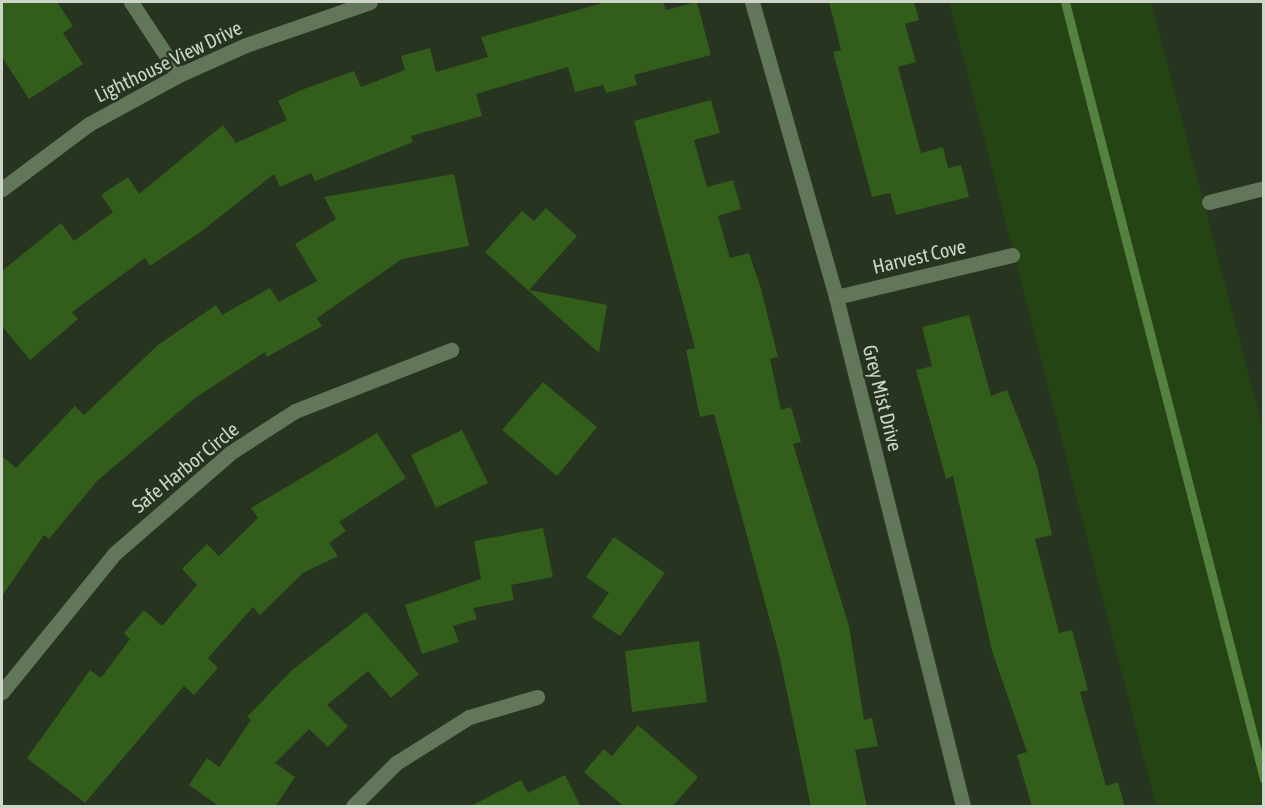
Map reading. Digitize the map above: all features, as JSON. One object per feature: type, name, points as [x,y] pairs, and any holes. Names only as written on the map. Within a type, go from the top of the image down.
[{"type":"street","points":[[132,2],[179,75]]},
{"type":"street","name":"Lighthouse View Drive","points":[[2,189],[89,124],[179,75],[246,45],[370,2]]},
{"type":"street","name":"Grey Mist Drive","points":[[752,2],[836,297],[963,807]]},
{"type":"street","points":[[1209,202],[1263,188]]},
{"type":"street","name":"Harvest Cove","points":[[836,297],[1012,255]]},
{"type":"street","name":"Safe Harbor Circle","points":[[2,692],[114,554],[230,453],[295,411],[451,350]]},
{"type":"street","points":[[353,807],[396,763],[469,717],[537,697]]},
{"type":"green space","points":[[949,2],[1151,2],[1263,429],[1263,806],[1156,806]]},
{"type":"building","points":[[2,2],[57,2],[73,26],[63,33],[83,64],[29,99],[2,57]]},
{"type":"building","points":[[606,2],[663,2],[666,10],[697,2],[711,55],[634,75],[637,85],[606,93],[603,85],[575,92],[568,67],[476,94],[482,116],[411,136],[413,142],[315,181],[311,173],[280,187],[274,174],[202,231],[150,266],[145,258],[72,312],[78,319],[30,360],[2,326],[2,271],[61,223],[74,241],[113,212],[101,195],[128,177],[139,194],[223,125],[236,143],[287,120],[278,101],[304,89],[354,71],[361,87],[405,70],[401,56],[430,48],[436,72],[488,57],[481,37]]},
{"type":"building","points":[[829,2],[914,2],[919,20],[905,24],[916,62],[898,67],[921,153],[943,147],[948,168],[961,165],[969,197],[896,215],[890,193],[872,197],[833,52],[841,50]]},
{"type":"building","points":[[711,100],[720,133],[694,140],[707,187],[733,180],[741,209],[718,216],[730,258],[749,253],[761,289],[778,357],[770,359],[781,410],[791,407],[801,442],[793,444],[849,626],[864,720],[872,718],[878,746],[855,750],[867,807],[811,807],[779,654],[714,414],[700,417],[686,350],[695,348],[634,121]]},
{"type":"building","points":[[454,174],[469,246],[402,259],[317,318],[322,326],[267,357],[265,352],[195,398],[97,481],[49,539],[44,535],[2,596],[2,456],[16,468],[75,406],[84,415],[158,345],[216,305],[222,315],[270,288],[279,302],[317,281],[295,244],[336,219],[324,197]]},
{"type":"building","points":[[546,208],[577,236],[529,290],[607,305],[599,353],[485,252],[522,211],[534,221]]},
{"type":"building","points":[[969,315],[991,396],[1007,390],[1037,467],[1052,535],[1035,539],[1059,633],[1072,630],[1088,690],[1080,692],[1106,786],[1118,782],[1125,807],[1032,807],[1017,755],[1027,752],[992,651],[953,476],[946,479],[916,370],[932,366],[922,327]]},
{"type":"building","points":[[543,382],[597,427],[557,476],[502,430]]},
{"type":"building","points":[[462,430],[488,483],[436,508],[411,455]]},
{"type":"building","points":[[377,433],[406,478],[339,522],[346,531],[329,543],[338,556],[303,573],[260,615],[253,607],[208,658],[218,668],[194,695],[184,686],[85,803],[27,758],[90,670],[101,678],[130,639],[124,633],[144,610],[162,626],[197,585],[182,569],[207,544],[219,556],[258,518],[251,508]]},
{"type":"building","points":[[543,528],[553,577],[511,585],[514,600],[473,608],[477,619],[453,626],[459,642],[422,654],[405,605],[481,579],[474,541]]},
{"type":"building","points":[[614,537],[665,573],[620,636],[592,617],[609,593],[586,577]]},
{"type":"building","points":[[366,612],[419,674],[391,698],[368,671],[327,705],[348,726],[328,747],[309,729],[275,763],[295,777],[275,807],[220,807],[189,785],[207,758],[219,767],[251,720],[247,717],[291,671]]},
{"type":"building","points":[[699,641],[707,702],[632,712],[625,651]]},
{"type":"building","points":[[638,725],[698,777],[672,807],[624,807],[584,772],[604,749],[612,756]]},
{"type":"building","points":[[565,775],[581,807],[469,807],[521,780],[528,793]]},
{"type":"waterway","points":[[1065,2],[1264,779]]}]
